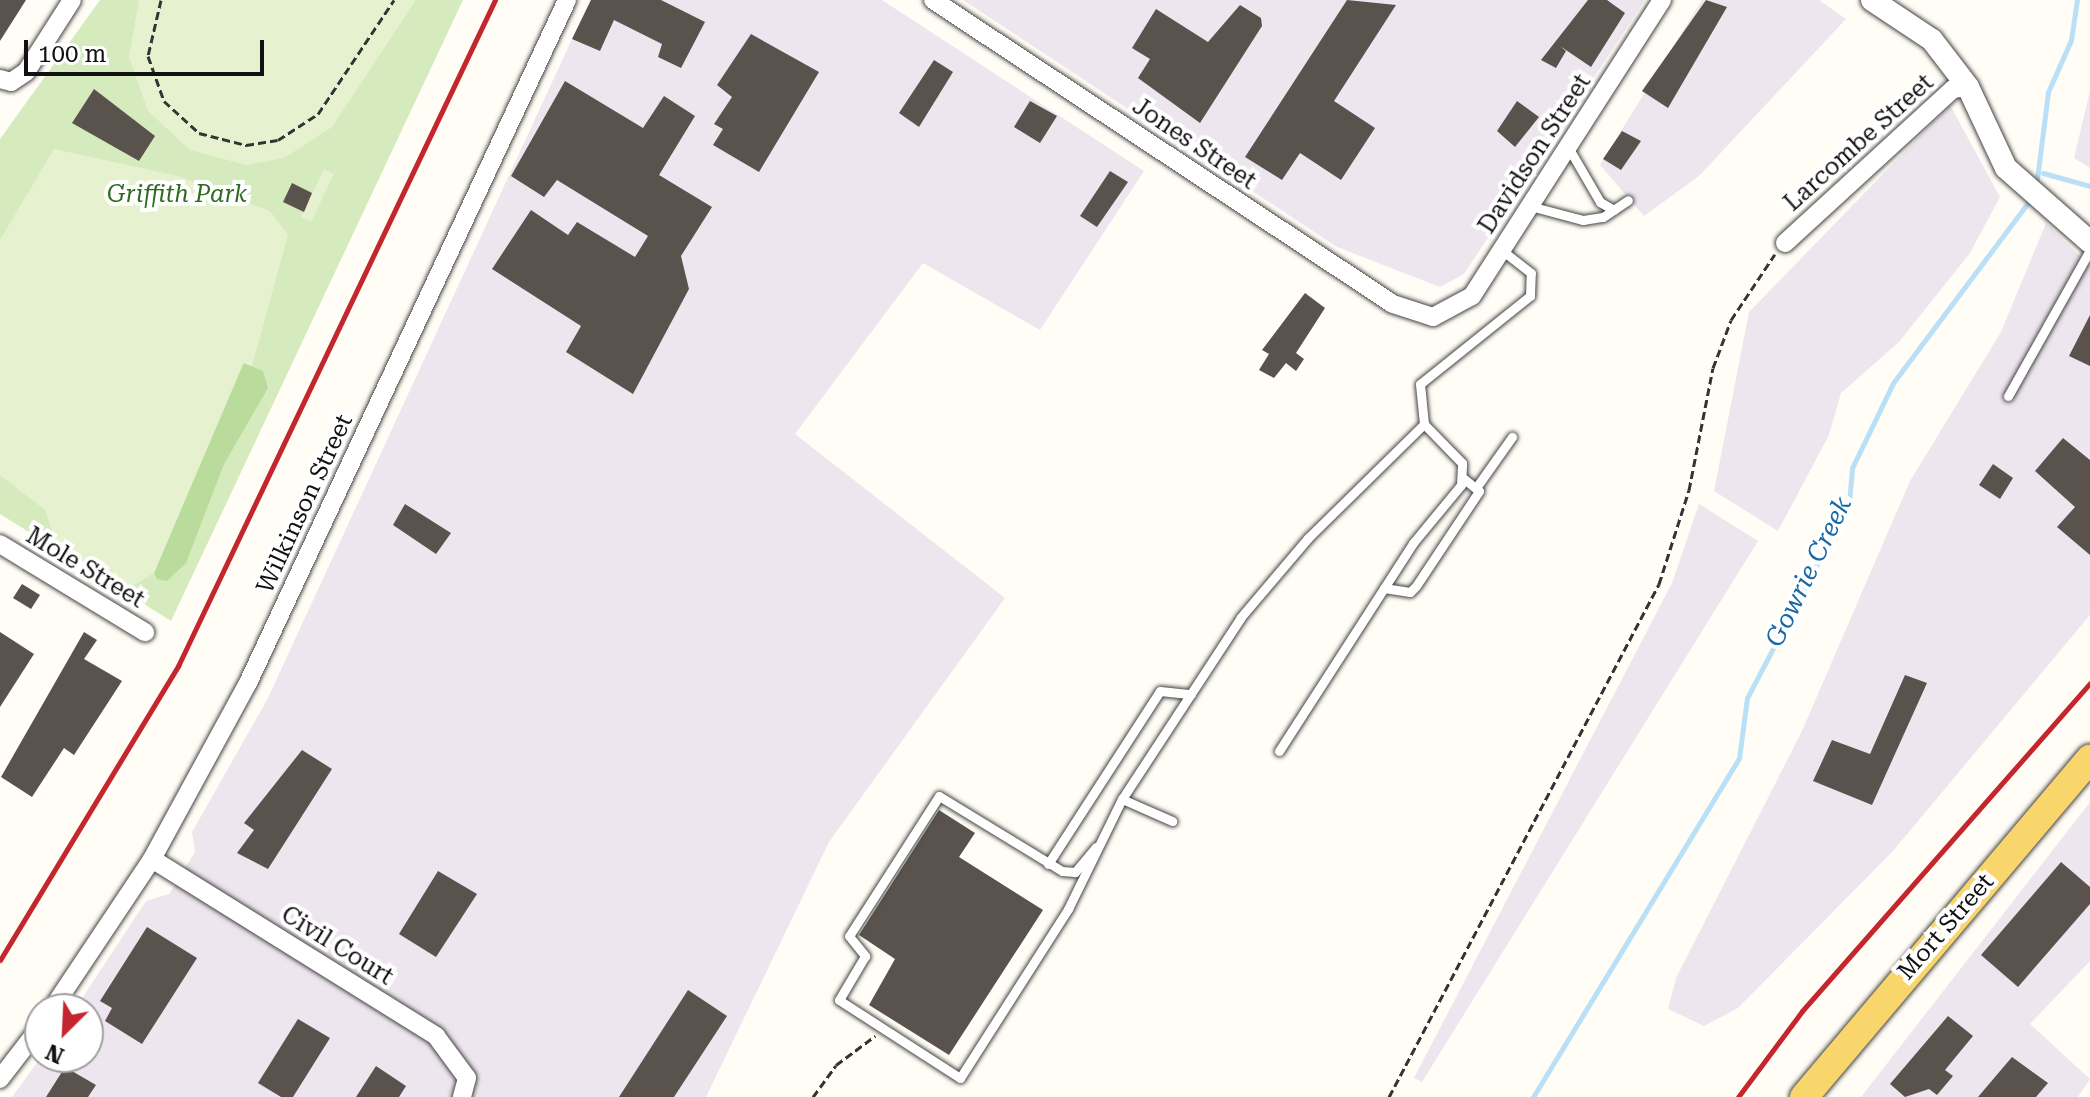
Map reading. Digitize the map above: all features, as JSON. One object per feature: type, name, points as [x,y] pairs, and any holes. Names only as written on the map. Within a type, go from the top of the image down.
[{"type":"main road","name":"Mort Street","points":[[1804,1097],[2090,759]]},
{"type":"street","points":[[5,80],[26,72],[72,0]]},
{"type":"street","name":"Wilkinson Street","points":[[63,993],[152,859],[248,683],[567,0]]},
{"type":"street","name":"Jones Street","points":[[933,0],[1393,304],[1433,317]]},
{"type":"street","name":"Davidson Street","points":[[1433,317],[1472,296],[1662,0]]},
{"type":"street","points":[[1872,0],[1932,40],[1968,87],[1986,137],[2016,178],[2090,242]]},
{"type":"street","name":"Larcombe Street","points":[[1785,243],[1953,89],[1968,87]]},
{"type":"street","name":"Mole Street","points":[[1,547],[145,632]]},
{"type":"street","name":"Civil Court","points":[[152,859],[436,1036],[467,1078],[462,1097]]},
{"type":"street","points":[[0,1079],[24,1048]]},
{"type":"lane","points":[[1568,147],[1600,202],[1614,210]]},
{"type":"lane","points":[[1530,206],[1583,220],[1614,210],[1628,200]]},
{"type":"lane","points":[[1279,751],[1384,588],[1463,478],[1462,463],[1424,424],[1418,397],[1427,374],[1530,296],[1531,273],[1502,250]]},
{"type":"lane","points":[[2008,396],[2090,250]]},
{"type":"lane","points":[[1096,847],[1075,872],[1048,864],[939,796],[847,941],[865,956],[839,1000],[960,1078],[1061,922],[1122,799],[1191,694],[1285,563],[1424,424]]},
{"type":"lane","points":[[1384,588],[1410,592],[1512,437]]},
{"type":"lane","points":[[1463,478],[1478,485]]},
{"type":"lane","points":[[1048,864],[1160,691],[1191,694]]},
{"type":"lane","points":[[1122,799],[1172,821]]},
{"type":"path","points":[[161,0],[148,56],[164,101],[199,133],[246,145],[285,137],[318,114],[394,0]]},
{"type":"path","points":[[1389,1097],[1653,597],[1731,320],[1785,243]]},
{"type":"path","points":[[813,1097],[847,1055],[886,1031]]},
{"type":"shaded area","points":[[590,0],[882,0],[1144,171],[1040,330],[923,263],[795,434],[1005,598],[829,842],[706,1097],[12,1097],[29,1073],[104,1073],[104,993],[86,993],[146,901],[169,894],[195,852],[192,832],[267,700]]},
{"type":"shaded area","points":[[963,0],[1645,0],[1464,274],[1440,287],[1337,247]]},
{"type":"shaded area","points":[[1702,0],[1819,0],[1846,19],[1699,176],[1644,216],[1600,165]]},
{"type":"shaded area","points":[[2090,91],[2090,168],[2074,158]]},
{"type":"shaded area","points":[[1950,105],[2000,197],[1970,253],[1899,342],[1841,393],[1829,435],[1778,531],[1714,491],[1749,312]]},
{"type":"shaded area","points":[[2046,223],[2090,266],[2090,615],[1893,851],[1738,1008],[1704,1026],[1668,1009],[1676,978],[1802,731],[1910,481],[2001,332]]},
{"type":"shaded area","points":[[1699,504],[1758,541],[1422,1082],[1414,1078],[1672,583]]},
{"type":"shaded area","points":[[2090,802],[2090,961],[2030,1024],[2090,1079],[2078,1097],[1861,1097]]},
{"type":"green space","name":"Griffith Park","points":[[100,0],[463,0],[171,621],[0,514],[0,139]]},
{"type":"green space","points":[[139,0],[416,0],[332,127],[284,158],[246,165],[190,150],[148,111],[129,57]]},
{"type":"green space","points":[[54,149],[178,176],[270,211],[288,235],[252,366],[243,363],[154,573],[133,586],[110,583],[59,551],[45,510],[0,475],[0,240]]},
{"type":"green space","points":[[324,169],[334,174],[311,222],[301,217]]},
{"type":"green space","points":[[244,363],[263,371],[268,388],[224,464],[186,563],[167,581],[157,579],[154,573]]},
{"type":"building","points":[[0,0],[26,0],[0,41]]},
{"type":"building","points":[[591,0],[661,0],[705,22],[681,68],[658,57],[662,44],[614,20],[600,51],[572,39]]},
{"type":"building","points":[[1347,0],[1396,5],[1334,101],[1375,128],[1341,180],[1300,153],[1282,180],[1245,157]]},
{"type":"building","points":[[1588,0],[1607,0],[1625,13],[1591,67],[1560,46],[1566,51],[1556,68],[1541,60]]},
{"type":"building","points":[[1706,0],[1727,7],[1668,108],[1642,91]]},
{"type":"building","points":[[1240,5],[1261,18],[1262,26],[1200,123],[1138,78],[1150,59],[1132,48],[1156,9],[1208,42]]},
{"type":"building","points":[[751,34],[819,72],[759,172],[713,145],[723,129],[714,124],[732,97],[717,85]]},
{"type":"building","points":[[934,60],[953,72],[919,127],[899,113]]},
{"type":"building","points":[[565,81],[643,128],[664,96],[695,116],[659,175],[712,207],[681,256],[689,289],[633,394],[566,352],[581,326],[492,269],[531,210],[568,235],[577,222],[635,257],[648,236],[557,180],[544,197],[511,176]]},
{"type":"building","points":[[94,89],[155,136],[139,161],[72,123]]},
{"type":"building","points":[[1030,101],[1057,116],[1040,143],[1014,127]]},
{"type":"building","points":[[1517,101],[1539,117],[1515,147],[1497,131]]},
{"type":"building","points":[[1622,131],[1641,141],[1621,170],[1603,159]]},
{"type":"building","points":[[1110,171],[1128,182],[1097,227],[1080,216]]},
{"type":"building","points":[[292,183],[312,193],[304,212],[283,202]]},
{"type":"building","points":[[1305,293],[1325,308],[1296,353],[1304,359],[1296,371],[1286,363],[1274,378],[1259,370],[1269,354],[1262,350]]},
{"type":"building","points":[[2090,315],[2090,366],[2069,356]]},
{"type":"building","points":[[2063,438],[2090,460],[2090,555],[2057,527],[2075,507],[2035,471]]},
{"type":"building","points":[[1993,464],[2013,478],[2000,499],[1979,485]]},
{"type":"building","points":[[405,504],[451,533],[436,554],[393,525]]},
{"type":"building","points":[[22,584],[40,595],[31,609],[13,598]]},
{"type":"building","points":[[0,632],[34,654],[0,707]]},
{"type":"building","points":[[84,632],[97,640],[84,659],[122,681],[74,755],[64,748],[32,797],[1,777]]},
{"type":"building","points":[[1905,675],[1927,683],[1872,805],[1813,781],[1832,740],[1870,754]]},
{"type":"building","points":[[302,750],[332,769],[268,869],[237,853],[254,830],[244,823]]},
{"type":"building","points":[[939,810],[975,833],[959,857],[1043,910],[949,1055],[869,1005],[895,959],[859,935]]},
{"type":"building","points":[[2061,862],[2090,887],[2090,904],[2018,987],[1981,955]]},
{"type":"building","points":[[438,871],[477,894],[436,957],[399,934]]},
{"type":"building","points":[[147,927],[197,958],[142,1044],[105,1021],[112,1008],[104,1003],[104,995]]},
{"type":"building","points":[[688,990],[727,1016],[674,1097],[619,1097]]},
{"type":"building","points":[[1948,1016],[1973,1036],[1945,1070],[1953,1076],[1937,1095],[1929,1089],[1905,1097],[1890,1084]]},
{"type":"building","points":[[298,1019],[330,1038],[293,1097],[281,1097],[258,1083]]},
{"type":"building","points":[[2012,1057],[2048,1083],[2036,1097],[1978,1097]]},
{"type":"building","points":[[376,1066],[406,1086],[399,1097],[356,1097]]},
{"type":"building","points":[[61,1073],[75,1073],[96,1085],[88,1097],[46,1097]]},
{"type":"waterway","name":"Gowrie Creek","points":[[2036,187],[2048,92],[2071,40],[2077,0]]},
{"type":"waterway","points":[[2043,173],[2090,186]]},
{"type":"waterway","name":"Gowrie Creek","points":[[1533,1097],[1739,758],[1747,698],[1849,503],[1852,468],[1893,383],[2030,200]]},
{"type":"railway","points":[[0,960],[178,666],[495,0]]},
{"type":"railway","points":[[1738,1097],[1802,1011],[2090,683]]}]
